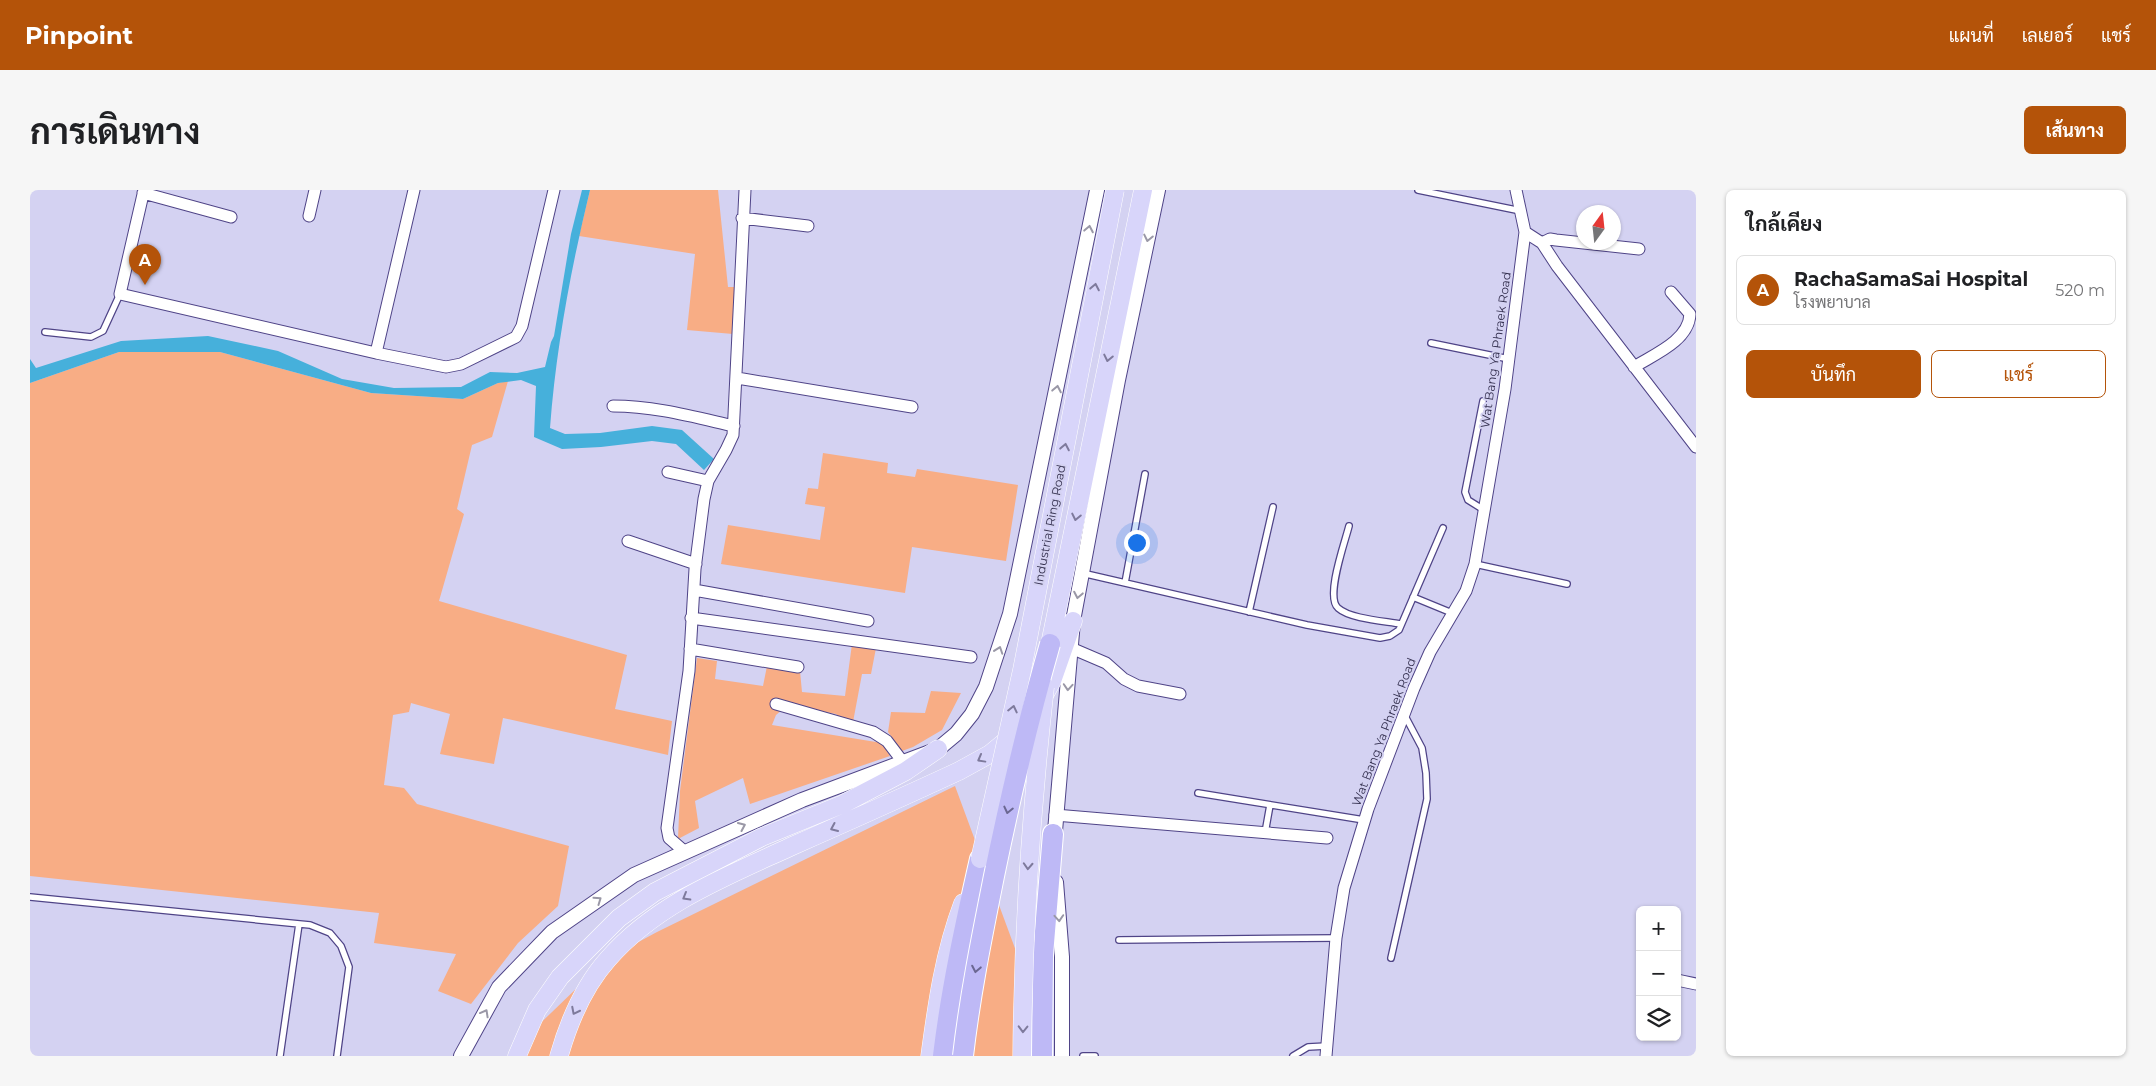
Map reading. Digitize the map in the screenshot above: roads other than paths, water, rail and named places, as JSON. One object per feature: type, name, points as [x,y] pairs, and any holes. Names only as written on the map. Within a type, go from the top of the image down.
[{"type":"highway","points":[[963,1056],[969,1002],[1006,817],[1032,706],[1050,644]]},
{"type":"highway","points":[[1042,1056],[1043,955],[1054,825]]},
{"type":"highway","points":[[943,1056],[949,1002],[980,859]]},
{"type":"main road","name":"Industrial Ring Road","points":[[930,1056],[938,994],[947,954],[956,922],[980,859],[1022,670],[1115,190]]},
{"type":"main road","name":"Industrial Ring Road","points":[[1022,1056],[1028,858],[1050,644],[1143,190]]},
{"type":"main road","points":[[559,1056],[568,1024],[586,990],[607,959],[658,915],[721,878],[959,771],[990,754],[1012,736],[1041,701],[1052,680],[1073,621]]},
{"type":"main road","points":[[517,1056],[537,1010],[560,977],[584,951],[627,913],[655,892],[762,837],[843,804],[906,771],[938,749]]},
{"type":"street","points":[[309,216],[315,190]]},
{"type":"street","points":[[376,353],[414,190]]},
{"type":"street","points":[[231,217],[144,192],[120,294],[376,353],[446,367],[461,364],[516,337],[522,326],[554,190]]},
{"type":"street","points":[[684,851],[669,838],[667,828],[689,671],[696,564],[708,481],[733,435],[742,265],[742,218],[745,190]]},
{"type":"street","points":[[461,1056],[499,987],[552,932],[634,875],[684,851],[802,800],[938,749],[956,734],[972,714],[986,686],[1010,614],[1097,190]]},
{"type":"street","points":[[1062,1056],[1062,958],[1054,825],[1066,720],[1073,621],[1118,380],[1158,190]]},
{"type":"street","name":"Wat Bang Ya Phraek Road","points":[[1326,1051],[1336,938],[1344,888],[1364,820],[1404,714],[1430,652],[1466,591],[1475,564],[1509,359],[1525,232],[1516,190]]},
{"type":"street","points":[[742,218],[808,226]]},
{"type":"street","points":[[1525,232],[1542,243],[1634,367],[1695,445]]},
{"type":"street","points":[[1542,243],[1550,239],[1639,249]]},
{"type":"street","points":[[1634,367],[1681,336],[1688,325],[1690,314],[1671,292]]},
{"type":"street","points":[[736,378],[912,407]]},
{"type":"street","points":[[613,406],[635,406],[667,411],[734,426]]},
{"type":"street","points":[[668,472],[708,481]]},
{"type":"street","points":[[628,541],[696,564]]},
{"type":"street","points":[[694,590],[868,621]]},
{"type":"street","points":[[691,618],[971,657]]},
{"type":"street","points":[[1071,648],[1106,663],[1124,679],[1138,686],[1180,694]]},
{"type":"street","points":[[690,649],[798,667]]},
{"type":"street","points":[[776,704],[873,732],[887,741],[902,762]]},
{"type":"street","points":[[1054,825],[1265,833],[1327,838]]},
{"type":"street","points":[[1681,981],[1696,984]]},
{"type":"lane","points":[[1418,190],[1521,211]]},
{"type":"lane","points":[[45,332],[91,337],[103,331],[120,294]]},
{"type":"lane","points":[[1431,343],[1509,359]]},
{"type":"lane","points":[[1483,401],[1465,492],[1468,500],[1485,510]]},
{"type":"lane","points":[[1125,583],[1145,474]]},
{"type":"lane","points":[[1249,612],[1273,507]]},
{"type":"lane","points":[[1349,526],[1333,588],[1334,602],[1337,608],[1350,614],[1401,624]]},
{"type":"lane","points":[[1082,574],[1307,625],[1380,638],[1390,636],[1398,630],[1444,528]]},
{"type":"lane","points":[[1475,564],[1567,584]]},
{"type":"lane","points":[[1413,597],[1452,613]]},
{"type":"lane","points":[[1391,958],[1427,799],[1426,773],[1422,748],[1404,714]]},
{"type":"lane","points":[[1198,793],[1364,820]]},
{"type":"lane","points":[[1265,833],[1270,805]]},
{"type":"lane","points":[[30,897],[310,925],[330,933],[341,946],[348,967],[337,1056]]},
{"type":"lane","points":[[280,1056],[299,924]]},
{"type":"lane","points":[[1119,940],[1336,938]]},
{"type":"lane","points":[[1293,1056],[1308,1047],[1326,1051]]},
{"type":"lane","points":[[1083,1056],[1095,1056]]},
{"type":"water","points":[[582,190],[590,190],[565,308],[550,428],[565,434],[600,433],[652,426],[682,430],[714,459],[704,470],[676,444],[652,441],[562,449],[534,437],[536,386],[521,380],[498,383],[463,399],[371,393],[220,352],[119,352],[30,383],[30,359],[36,368],[121,341],[208,336],[278,351],[342,379],[394,388],[461,387],[490,372],[517,373],[545,367],[554,336],[571,234]]},
{"type":"place","name":"RachaSamaSai Hospital","points":[[145,285]]}]
